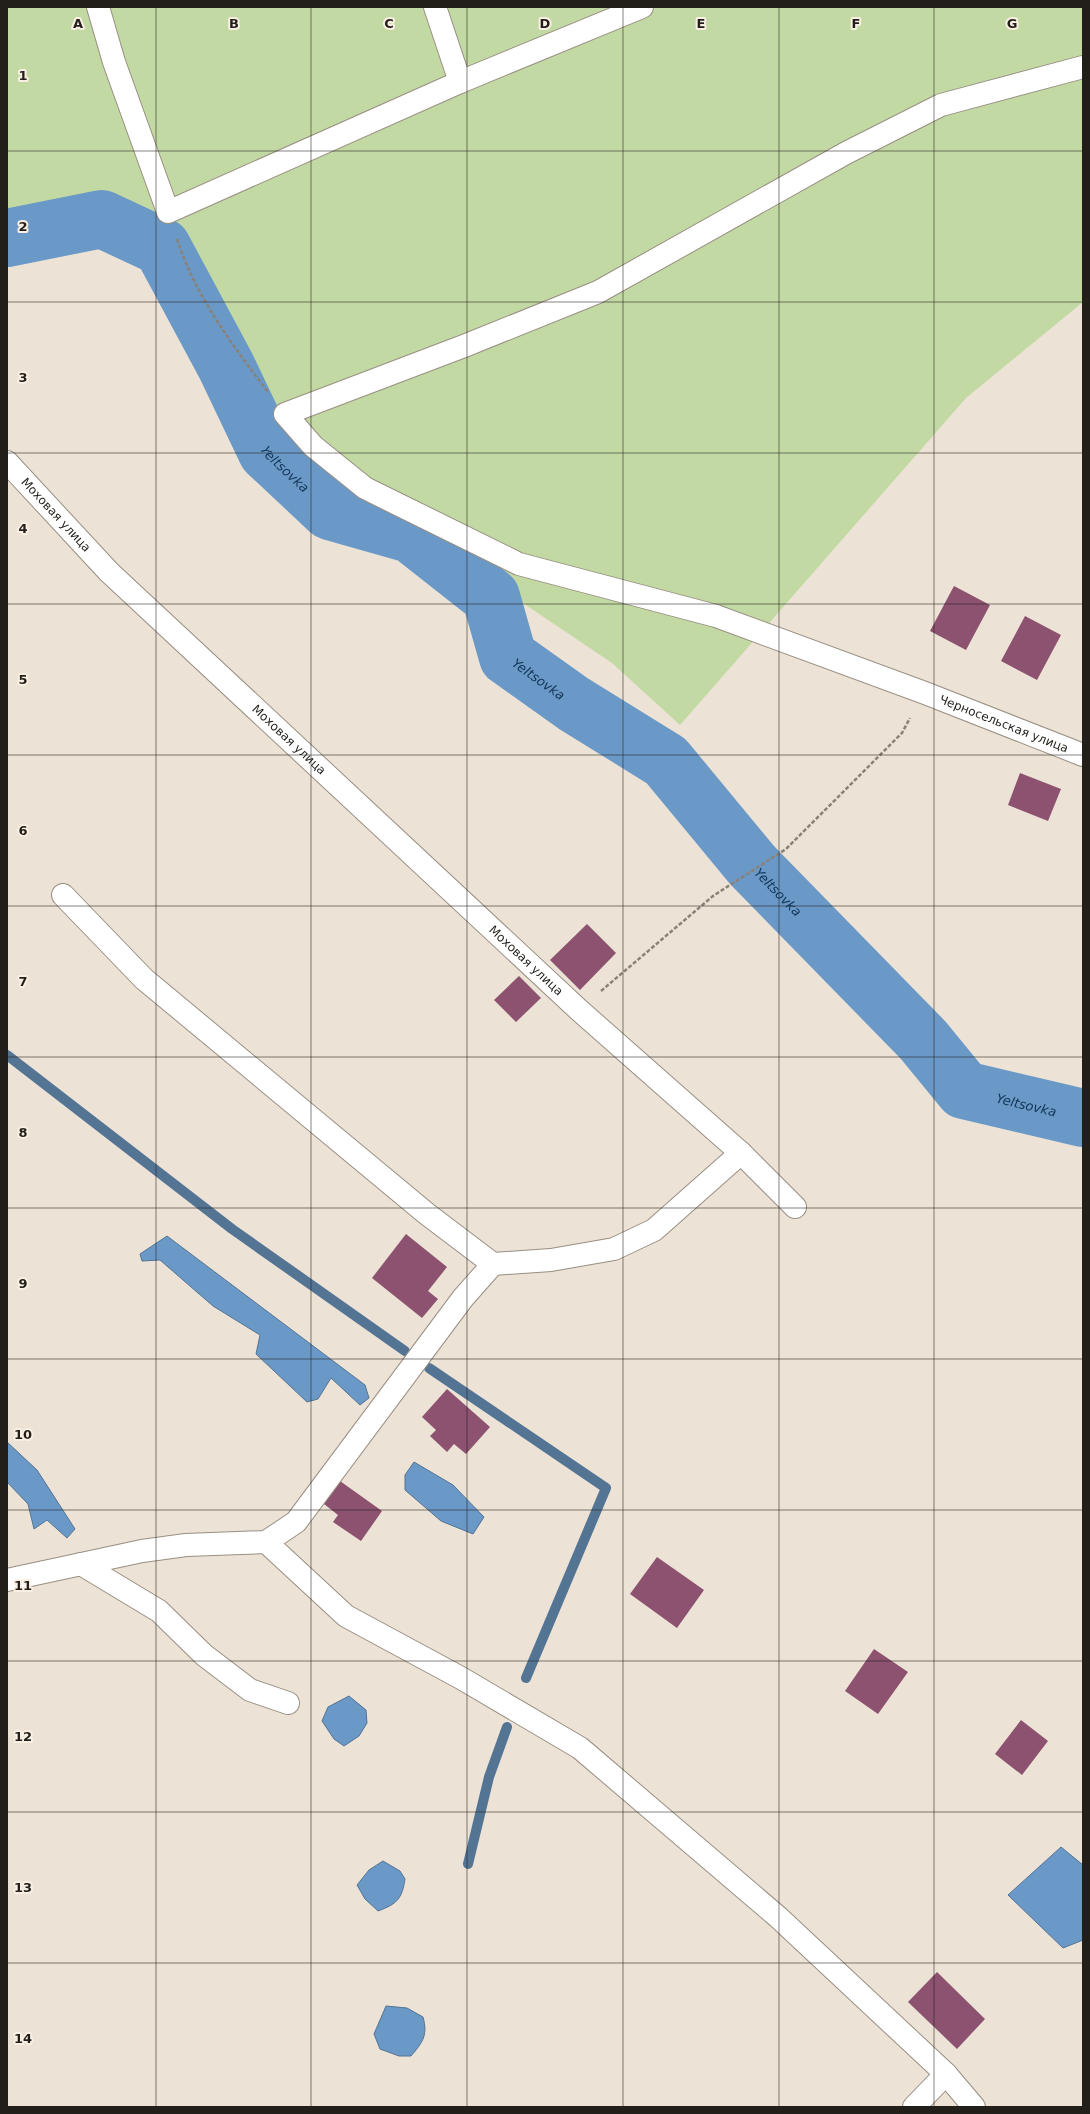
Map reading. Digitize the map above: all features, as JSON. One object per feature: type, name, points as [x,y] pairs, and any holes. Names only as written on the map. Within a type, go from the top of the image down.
[{"type":"street","points":[[98,7],[114,62],[168,212],[460,82],[642,7]]},
{"type":"street","points":[[435,7],[460,82]]},
{"type":"street","points":[[285,414],[464,346],[598,292],[846,153],[941,105],[1083,67]]},
{"type":"street","name":"Черносельская улица","points":[[285,414],[313,446],[365,488],[520,564],[716,616],[925,693],[1083,755]]},
{"type":"street","name":"Моховая улица","points":[[7,462],[109,572],[579,1010],[741,1153],[795,1207]]},
{"type":"street","points":[[63,895],[144,979],[427,1214],[494,1264],[551,1260],[614,1249],[654,1230],[741,1153]]},
{"type":"street","points":[[7,1580],[142,1551],[186,1545],[266,1542],[296,1522],[463,1298],[494,1264]]},
{"type":"street","points":[[266,1542],[346,1616],[461,1678],[580,1748],[778,1917],[946,2074],[974,2107]]},
{"type":"street","points":[[80,1564],[159,1611],[204,1655],[250,1690],[288,1703]]},
{"type":"street","points":[[914,2107],[946,2074]]},
{"type":"path","points":[[168,212],[184,261],[226,335],[285,414]]},
{"type":"path","points":[[579,1010],[713,896],[786,849],[902,733],[925,693]]},
{"type":"green space","points":[[7,7],[1083,7],[1083,302],[966,398],[680,725],[612,663],[480,574],[270,410],[178,234],[96,195],[7,214]]},
{"type":"water","points":[[167,1236],[365,1385],[369,1398],[360,1405],[331,1378],[318,1399],[307,1402],[256,1354],[260,1335],[213,1306],[160,1260],[142,1261],[140,1254]]},
{"type":"water","points":[[7,1442],[37,1470],[75,1529],[67,1538],[47,1520],[34,1529],[28,1504],[7,1482]]},
{"type":"water","points":[[414,1462],[453,1485],[484,1517],[473,1534],[441,1521],[405,1490],[405,1475]]},
{"type":"water","points":[[349,1696],[366,1710],[367,1723],[359,1736],[344,1746],[334,1739],[322,1721],[328,1707]]},
{"type":"water","points":[[1061,1847],[1083,1865],[1083,1940],[1063,1948],[1008,1895]]},
{"type":"water","points":[[383,1861],[400,1871],[405,1879],[398,1900],[390,1906],[378,1911],[365,1899],[357,1885],[369,1870]]},
{"type":"water","points":[[386,2006],[407,2008],[423,2017],[425,2034],[419,2047],[411,2056],[399,2056],[380,2049],[374,2034]]},
{"type":"building","points":[[954,586],[990,605],[966,650],[930,631]]},
{"type":"building","points":[[1025,616],[1061,635],[1037,680],[1001,661]]},
{"type":"building","points":[[1020,773],[1061,789],[1048,821],[1008,805]]},
{"type":"building","points":[[587,924],[616,953],[580,990],[550,960]]},
{"type":"building","points":[[519,976],[541,998],[516,1022],[494,1000]]},
{"type":"building","points":[[406,1234],[447,1267],[428,1291],[438,1299],[422,1318],[372,1278]]},
{"type":"building","points":[[447,1389],[490,1427],[466,1454],[454,1444],[447,1452],[430,1436],[436,1430],[422,1417]]},
{"type":"building","points":[[340,1481],[382,1511],[361,1541],[333,1522],[338,1515],[324,1504]]},
{"type":"building","points":[[657,1557],[704,1590],[677,1628],[630,1594]]},
{"type":"building","points":[[874,1649],[908,1672],[878,1714],[845,1691]]},
{"type":"building","points":[[1021,1720],[1048,1741],[1022,1775],[995,1754]]},
{"type":"building","points":[[937,1972],[985,2019],[957,2049],[908,2002]]},
{"type":"waterway","name":"Yeltsovka","points":[[7,238],[102,219],[162,247],[226,366],[267,452],[330,511],[411,534],[491,597],[508,657],[574,704],[666,761],[752,865],[923,1040],[964,1090],[1083,1118]]},
{"type":"waterway","points":[[7,1055],[232,1229],[405,1351]]},
{"type":"waterway","points":[[429,1368],[606,1488],[526,1678]]},
{"type":"waterway","points":[[468,1864],[489,1777],[507,1727]]}]
